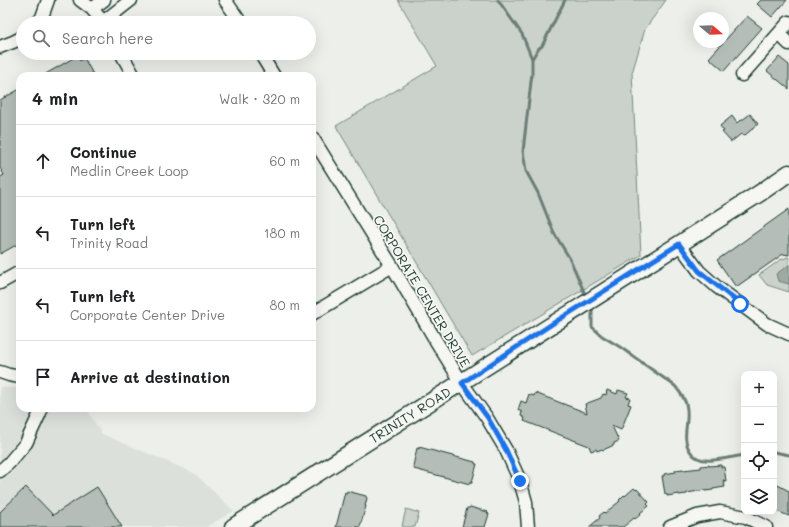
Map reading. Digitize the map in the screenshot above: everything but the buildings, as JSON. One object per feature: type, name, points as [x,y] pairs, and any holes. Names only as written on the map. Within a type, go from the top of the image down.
[{"type":"main road","name":"TRINITY ROAD","points":[[233,527],[789,174]]},
{"type":"street","points":[[43,16],[48,0]]},
{"type":"street","points":[[80,0],[98,16]]},
{"type":"street","points":[[92,10],[104,0]]},
{"type":"street","points":[[111,16],[131,0]]},
{"type":"street","points":[[225,0],[236,16]]},
{"type":"street","points":[[742,75],[789,22]]},
{"type":"street","points":[[779,34],[789,44]]},
{"type":"street","points":[[0,47],[16,41]]},
{"type":"street","points":[[125,60],[132,72]]},
{"type":"street","points":[[264,60],[272,72]]},
{"type":"street","name":"CORPORATE CENTER DRIVE","points":[[316,143],[462,383],[488,418],[506,450],[520,481],[526,502],[528,527]]},
{"type":"street","points":[[679,244],[699,271],[717,287],[767,324],[789,334]]},
{"type":"street","points":[[316,312],[392,266]]},
{"type":"street","points":[[0,283],[16,274]]},
{"type":"street","points":[[0,372],[16,376]]},
{"type":"street","points":[[0,471],[26,443],[40,413]]},
{"type":"street","points":[[670,527],[697,516],[720,512],[746,517],[766,527]]},
{"type":"shaded area","points":[[398,0],[666,0],[645,29],[632,73],[641,255],[472,356],[336,126],[437,66]]},
{"type":"shaded area","points":[[788,257],[789,292],[767,285],[759,275],[780,260]]},
{"type":"shaded area","points":[[789,265],[789,284],[778,281],[776,274]]},
{"type":"shaded area","points":[[0,387],[16,388],[16,412],[88,412],[102,434],[194,473],[234,511],[206,527],[0,527]]},
{"type":"shaded area","points":[[406,509],[419,513],[415,527],[402,526]]},
{"type":"waterway","points":[[498,0],[522,34],[532,59],[532,73],[523,151],[526,171],[538,193],[554,233],[570,259],[585,294]]},
{"type":"waterway","points":[[532,59],[538,49],[542,46],[565,0]]},
{"type":"waterway","points":[[592,310],[592,327],[602,336],[675,386],[680,392],[685,401],[687,410],[687,445],[694,456],[703,460],[710,460],[741,456]]},
{"type":"waterway","points":[[777,453],[789,455]]},
{"type":"route","points":[[520,481],[506,450],[488,418],[462,383],[679,244],[699,271],[740,304]]}]
